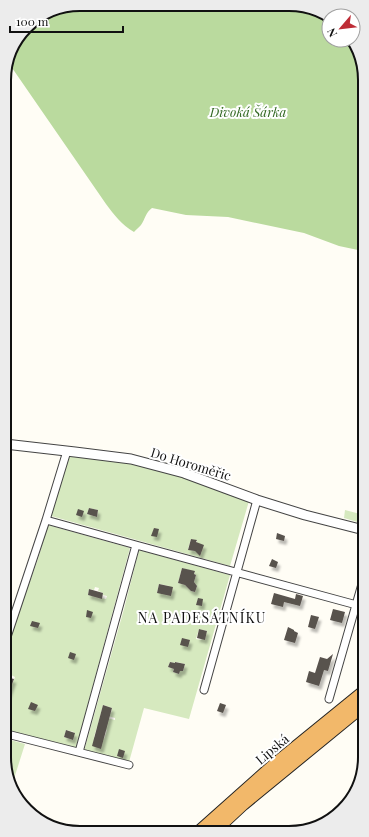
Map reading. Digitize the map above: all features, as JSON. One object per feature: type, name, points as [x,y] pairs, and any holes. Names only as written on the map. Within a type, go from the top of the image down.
[{"type":"highway","name":"Lipská","points":[[206,826],[274,765],[358,697]]},
{"type":"highway","name":"Lipská","points":[[219,826],[248,800],[358,710]]},
{"type":"street","name":"Do Horoměřic","points":[[11,445],[130,459],[184,473],[257,500],[305,515],[358,528]]},
{"type":"street","points":[[11,625],[67,451]]},
{"type":"street","points":[[204,690],[257,500]]},
{"type":"street","points":[[46,520],[358,605]]},
{"type":"street","points":[[79,752],[136,545]]},
{"type":"street","points":[[329,699],[358,615]]},
{"type":"street","points":[[11,735],[129,765]]},
{"type":"green space","name":"Divoká Šárka","points":[[80,11],[302,12],[321,19],[321,48],[350,48],[356,62],[358,80],[358,250],[339,246],[304,233],[228,217],[186,215],[152,208],[141,225],[134,232],[115,216],[12,68],[16,54],[23,42],[31,31],[42,23],[54,16],[67,12]]},
{"type":"green space","points":[[70,455],[131,464],[185,477],[249,501],[230,566],[51,516]],"holes":[[[89,508],[98,510],[97,517],[87,514]],[[191,539],[197,541],[194,551],[188,549]]]},
{"type":"green space","points":[[345,510],[358,513],[358,522],[344,518]]},
{"type":"green space","points":[[48,525],[130,548],[76,748],[11,731],[11,687],[15,677],[11,675],[11,636],[38,559]],"holes":[[[95,587],[99,588],[98,591],[107,596],[106,599],[88,595],[89,589],[94,590]],[[66,730],[74,732],[73,740],[64,737]]]},
{"type":"green space","points":[[139,550],[230,575],[189,719],[144,708],[129,762],[84,751]],"holes":[[[182,568],[195,572],[194,574],[196,575],[194,582],[197,586],[195,592],[191,591],[185,585],[178,583]],[[159,584],[169,586],[169,589],[157,593]],[[199,629],[207,631],[205,639],[196,639]],[[170,662],[185,664],[183,671],[180,671],[179,674],[173,672],[174,669],[168,667]],[[103,705],[112,708],[111,713],[109,712],[108,716],[115,718],[115,720],[107,718],[98,724]],[[97,727],[107,730],[104,739],[94,737]]]},
{"type":"green space","points":[[11,740],[25,744],[14,778],[11,757]]},
{"type":"building","points":[[89,508],[98,510],[97,517],[87,514]]},
{"type":"building","points":[[78,509],[84,511],[82,517],[76,515]]},
{"type":"building","points":[[154,528],[159,529],[157,537],[151,536]]},
{"type":"building","points":[[277,533],[285,536],[284,541],[276,539]]},
{"type":"building","points":[[191,539],[197,540],[196,542],[204,545],[200,556],[195,551],[188,550]]},
{"type":"building","points":[[272,559],[278,562],[276,568],[269,566]]},
{"type":"building","points":[[182,568],[195,571],[194,574],[196,575],[194,582],[197,586],[195,592],[191,591],[185,585],[178,583]]},
{"type":"building","points":[[159,584],[173,587],[171,596],[157,593]]},
{"type":"building","points":[[89,589],[103,593],[102,599],[88,595]]},
{"type":"building","points":[[274,593],[295,599],[296,594],[303,596],[300,606],[284,602],[283,607],[271,604]]},
{"type":"building","points":[[198,598],[203,599],[202,606],[196,605]]},
{"type":"building","points":[[333,609],[345,612],[342,623],[330,620]]},
{"type":"building","points":[[87,610],[93,612],[91,618],[86,617]]},
{"type":"building","points":[[311,615],[319,617],[315,629],[308,627]]},
{"type":"building","points":[[32,621],[40,623],[38,628],[30,626]]},
{"type":"building","points":[[288,627],[298,633],[295,643],[284,640]]},
{"type":"building","points":[[199,629],[207,631],[205,640],[197,638]]},
{"type":"building","points":[[182,638],[190,640],[188,647],[180,645]]},
{"type":"building","points":[[70,652],[76,654],[74,660],[68,658]]},
{"type":"building","points":[[333,654],[328,671],[324,670],[319,686],[306,682],[309,671],[315,673],[320,657],[327,659]]},
{"type":"building","points":[[170,662],[185,664],[183,671],[180,671],[179,674],[173,672],[174,669],[168,667]]},
{"type":"building","points":[[11,678],[14,679],[11,687]]},
{"type":"building","points":[[31,702],[38,705],[35,711],[28,709]]},
{"type":"building","points":[[220,703],[226,705],[223,713],[217,711]]},
{"type":"building","points":[[103,705],[112,708],[101,749],[92,746]]},
{"type":"building","points":[[66,730],[75,733],[73,740],[64,737]]},
{"type":"building","points":[[119,749],[125,751],[123,758],[117,756]]},
{"type":"district","name":"NA PADESÁTNÍKU","points":[[202,618]]}]
